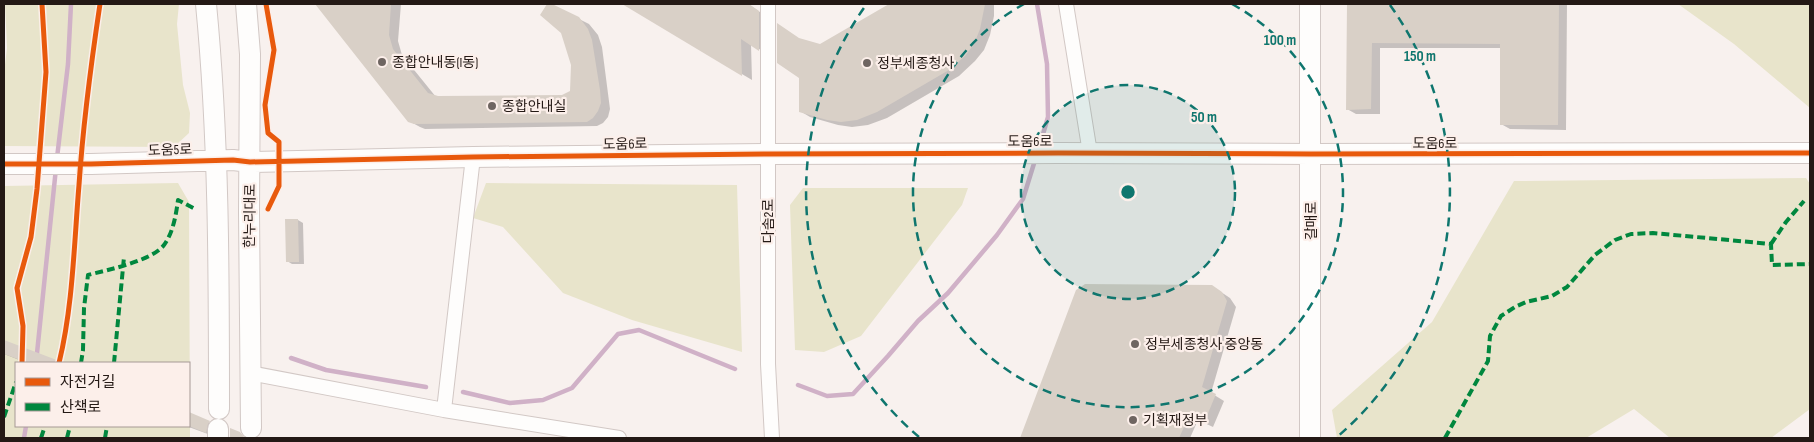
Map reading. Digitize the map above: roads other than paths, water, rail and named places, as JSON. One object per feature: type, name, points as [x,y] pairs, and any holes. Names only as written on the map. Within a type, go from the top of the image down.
[{"type":"street","points":[[206,4],[217,160],[219,409]]},
{"type":"street","name":"한누리대로","points":[[246,4],[250,54],[251,428]]},
{"type":"street","name":"다솜2로","points":[[768,4],[768,364],[772,438]]},
{"type":"street","points":[[1066,4],[1090,153]]},
{"type":"street","name":"갈매로","points":[[1310,4],[1310,438]]},
{"type":"street","name":"도움6로","points":[[250,162],[473,157],[768,154],[1810,153]]},
{"type":"street","points":[[444,410],[473,157]]},
{"type":"street","name":"도움5로","points":[[6,164],[91,164],[217,160],[250,162]]},
{"type":"street","points":[[250,373],[444,410],[619,438]]},
{"type":"waterway","points":[[57,158],[68,64],[71,4]]},
{"type":"waterway","points":[[1037,4],[1047,64],[1048,117],[1039,148]]},
{"type":"waterway","points":[[798,385],[827,396],[853,394],[918,321],[948,293],[997,235],[1023,199],[1036,157]]},
{"type":"waterway","points":[[36,362],[56,168]]},
{"type":"waterway","points":[[463,392],[510,403],[543,400],[572,388],[618,334],[639,330],[735,369]]},
{"type":"waterway","points":[[291,358],[326,370],[426,387]]},
{"type":"waterway","points":[[24,438],[26,427]]},
{"type":"place","name":"종합안내동(I동)","points":[[382,62]]},
{"type":"place","name":"정부세종청사","points":[[867,63]]},
{"type":"place","name":"종합안내실","points":[[492,106]]},
{"type":"place","name":"정부세종청사 중앙동","points":[[1135,344]]},
{"type":"place","name":"기획재정부","points":[[1133,420]]}]
